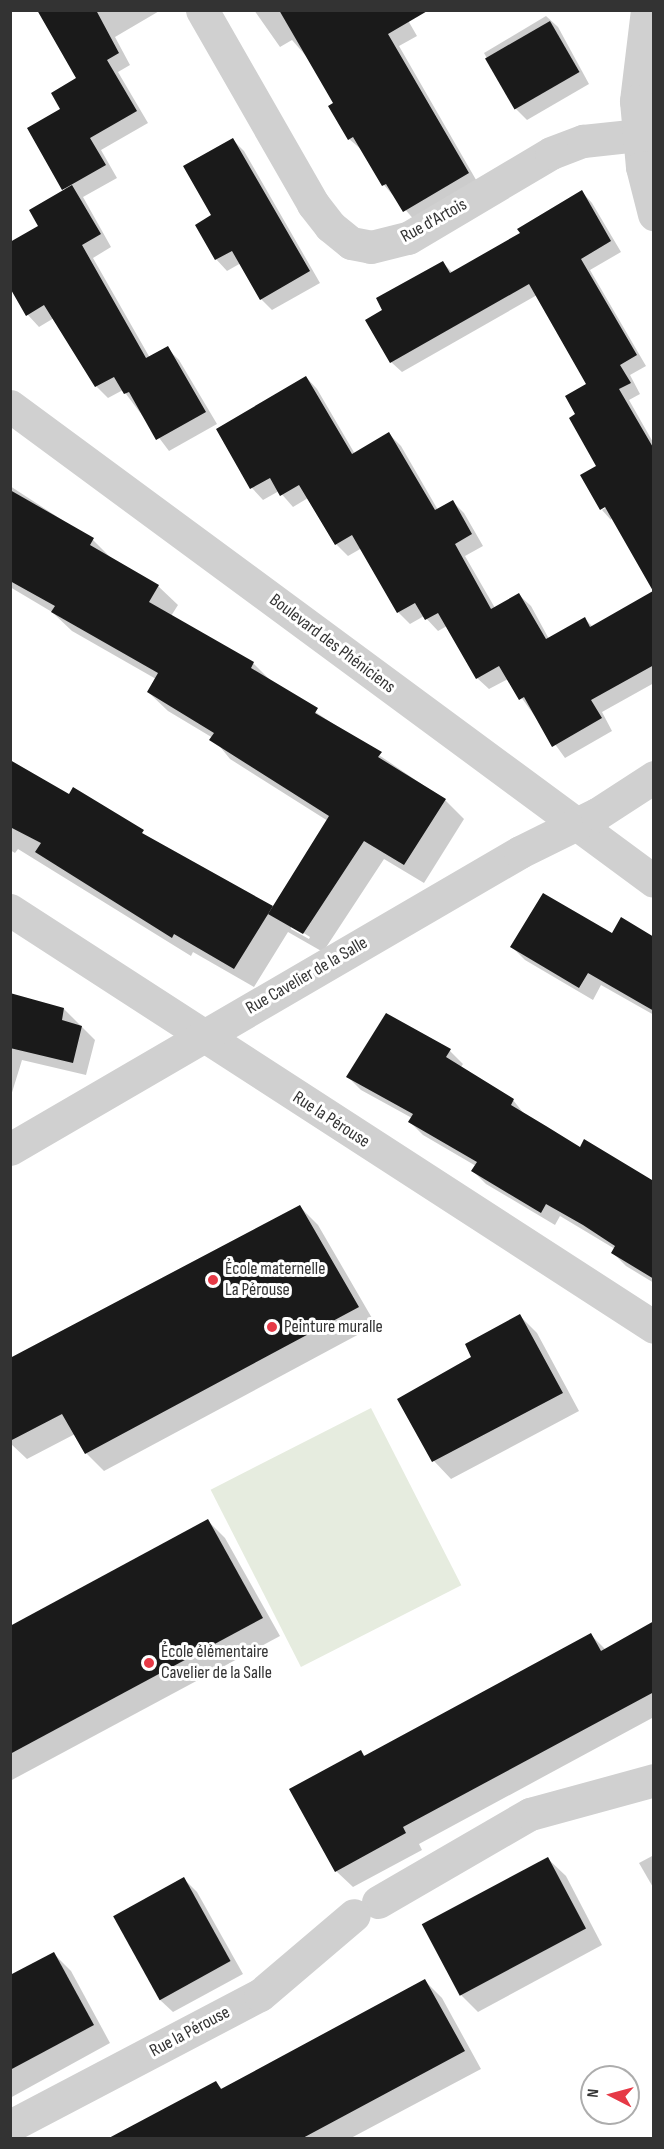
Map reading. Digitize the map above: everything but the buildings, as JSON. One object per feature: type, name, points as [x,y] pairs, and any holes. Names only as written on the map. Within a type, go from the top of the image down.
[{"type":"street","name":"Rue d'Artois","points":[[202,10],[312,204],[330,226],[351,243],[371,247],[408,238],[551,153],[584,141],[638,135]]},
{"type":"street","points":[[647,10],[637,64],[638,135],[654,214]]},
{"type":"street","name":"Boulevard des Phéniciens","points":[[10,406],[654,881]]},
{"type":"street","name":"Rue Cavelier de la Salle","points":[[10,1149],[606,807],[654,777]]},
{"type":"street","name":"Rue la Pérouse","points":[[10,910],[202,1038],[654,1327]]},
{"type":"street","name":"Rue la Pérouse","points":[[10,2126],[260,1995],[366,1908],[530,1814],[654,1780]]},
{"type":"shaded area","points":[[371,1408],[461,1585],[301,1667],[211,1490]]},
{"type":"place","name":"École maternelle La Pérouse","points":[[213,1280]]},
{"type":"place","name":"Peinture muralle","points":[[272,1327]]},
{"type":"place","name":"École élémentaire Cavelier de la Salle","points":[[149,1663]]}]
